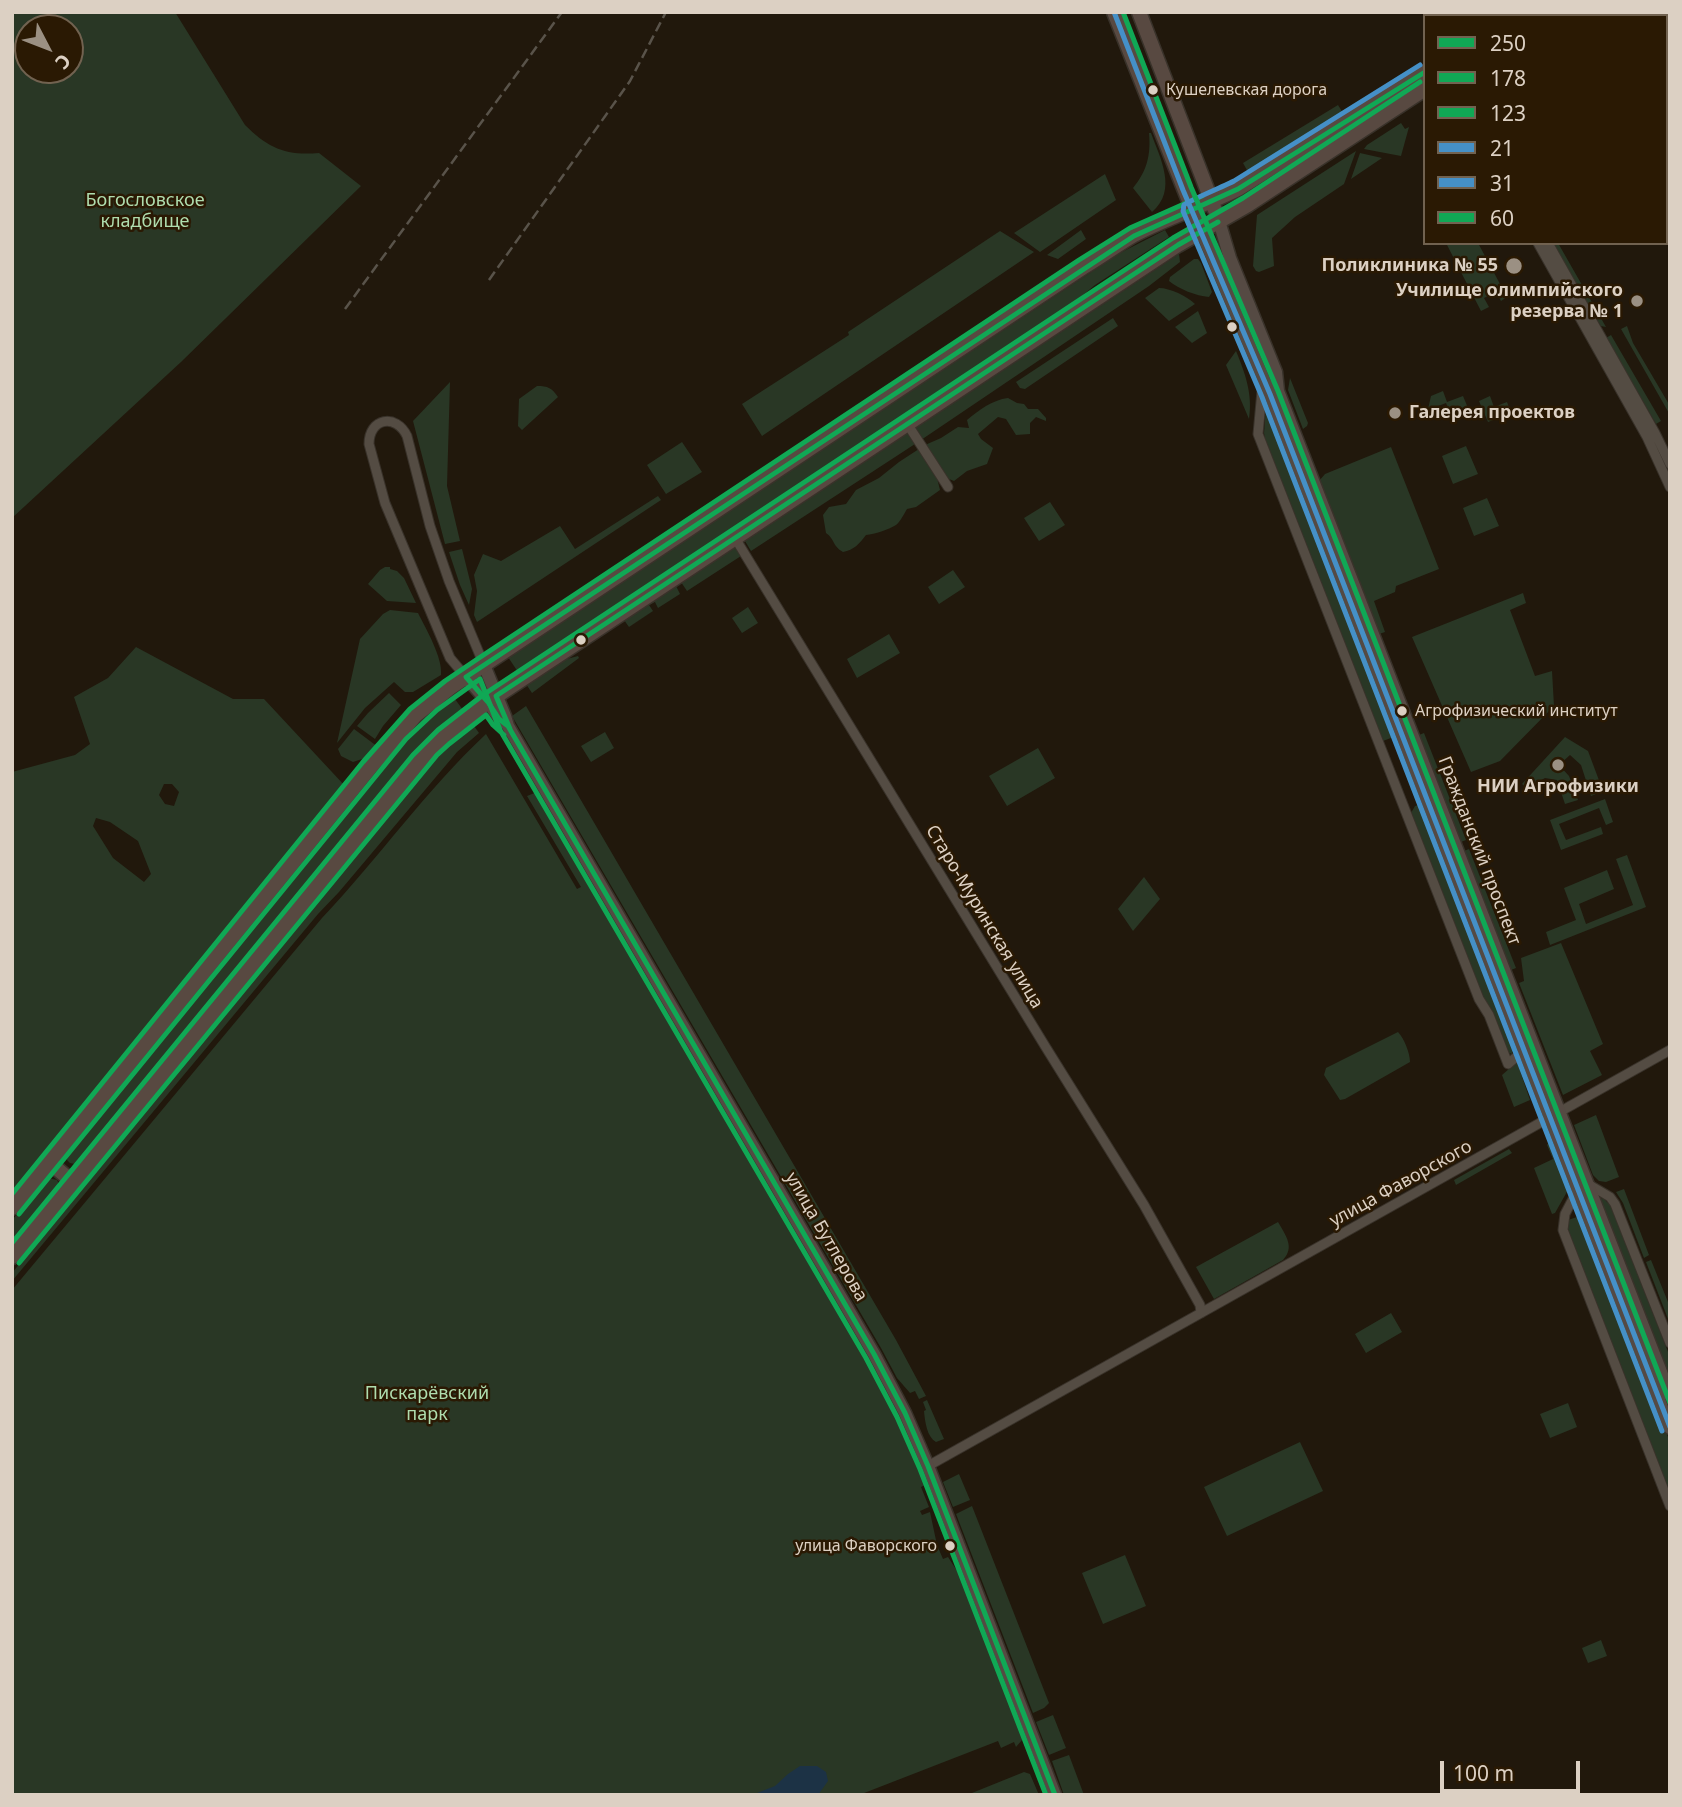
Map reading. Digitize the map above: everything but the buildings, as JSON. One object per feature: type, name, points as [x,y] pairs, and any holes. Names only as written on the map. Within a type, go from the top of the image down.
[{"type":"main road","points":[[1114,12],[1192,209]]},
{"type":"main road","points":[[1139,12],[1212,202]]},
{"type":"main road","points":[[12,1208],[400,733],[430,703],[1084,267],[1134,236],[1238,189],[1423,73]]},
{"type":"main road","points":[[12,1258],[443,737],[492,699],[1200,231],[1248,205],[1423,90]]},
{"type":"main road","name":"Гражданский проспект","points":[[1212,202],[1230,258],[1276,372],[1283,402],[1554,1115],[1670,1395]]},
{"type":"main road","name":"Гражданский проспект","points":[[1192,209],[1270,394],[1524,1053],[1554,1115]]},
{"type":"main road","name":"улица Бутлерова","points":[[484,665],[499,719],[508,726],[874,1354],[905,1413],[1055,1795]]},
{"type":"main road","name":"улица Бутлерова","points":[[466,677],[492,699]]},
{"type":"main road","points":[[49,1162],[74,1183]]},
{"type":"main road","name":"Гражданский проспект","points":[[1583,1188],[1670,1428]]},
{"type":"street","points":[[1539,245],[1662,449],[1670,487]]},
{"type":"street","points":[[1549,245],[1670,464]]},
{"type":"street","name":"Гражданский проспект","points":[[1263,380],[1258,434],[1479,999],[1489,1015],[1508,1064],[1524,1053]]},
{"type":"street","name":"улица Бутлерова","points":[[466,677],[450,658],[385,503],[369,444],[369,435],[374,427],[383,422],[391,421],[397,424],[407,436],[434,538],[484,665]]},
{"type":"street","points":[[908,425],[948,487]]},
{"type":"street","name":"Старо-Муринская улица","points":[[736,538],[1144,1205],[1200,1305],[1201,1314]]},
{"type":"street","name":"улица Фаворского","points":[[928,1466],[1670,1050]]},
{"type":"street","points":[[1670,1343],[1615,1204],[1610,1197],[1583,1188],[1565,1214],[1563,1230],[1670,1506]]},
{"type":"green space","name":"Богословское кладбище","points":[[12,12],[175,12],[245,125],[253,133],[270,145],[287,152],[319,153],[361,186],[181,362],[12,518]]},
{"type":"green space","points":[[1338,105],[1343,113],[1248,172],[1243,163]]},
{"type":"green space","points":[[1670,112],[1668,222],[1668,113]]},
{"type":"green space","points":[[1401,123],[1405,129],[1409,127],[1401,156],[1364,149],[1367,145]]},
{"type":"green space","points":[[1149,133],[1165,174],[1164,194],[1152,212],[1133,188],[1147,162]]},
{"type":"green space","points":[[1356,151],[1344,184],[1295,217],[1272,238],[1274,266],[1256,271],[1253,266],[1257,215]]},
{"type":"green space","points":[[1360,153],[1382,158],[1351,179]]},
{"type":"green space","points":[[1105,174],[1116,200],[1040,252],[1014,233]]},
{"type":"green space","points":[[1081,230],[1086,239],[1058,259],[1047,255]]},
{"type":"green space","points":[[1165,230],[1169,237],[1095,285],[1058,316],[518,672],[508,657],[1120,253]]},
{"type":"green space","points":[[1000,231],[1034,252],[762,436],[742,404],[849,335],[848,332]]},
{"type":"green space","points":[[1447,245],[1479,245],[1507,297],[1501,301],[1496,292],[1484,298],[1489,307],[1481,311]]},
{"type":"green space","points":[[1554,245],[1559,245],[1606,327],[1598,322]]},
{"type":"green space","points":[[1179,254],[1180,262],[1149,286],[921,440],[914,429]]},
{"type":"green space","points":[[1194,259],[1201,263],[1212,292],[1209,297],[1188,292],[1169,281],[1170,277]]},
{"type":"green space","points":[[1159,288],[1178,293],[1195,304],[1169,321],[1145,298]]},
{"type":"green space","points":[[1198,311],[1207,333],[1192,343],[1175,327]]},
{"type":"green space","points":[[1113,318],[1118,326],[1025,389],[1020,388],[1016,382]]},
{"type":"green space","points":[[1627,326],[1633,343],[1670,406],[1670,415],[1621,329]]},
{"type":"green space","points":[[1611,335],[1661,421],[1656,424],[1606,338]]},
{"type":"green space","points":[[1236,351],[1249,392],[1249,419],[1226,365]]},
{"type":"green space","points":[[1290,378],[1308,423],[1303,429],[1288,390]]},
{"type":"green space","points":[[450,382],[447,486],[460,541],[445,544],[413,421]]},
{"type":"green space","points":[[537,386],[549,388],[558,397],[522,430],[518,426],[519,399]]},
{"type":"green space","points":[[1443,391],[1447,402],[1463,396],[1468,408],[1451,415],[1446,403],[1436,407],[1439,416],[1432,419],[1428,409],[1431,396]]},
{"type":"green space","points":[[1490,396],[1494,407],[1507,402],[1511,413],[1488,422],[1479,401]]},
{"type":"green space","points":[[1008,398],[1024,404],[1028,409],[1038,409],[1046,421],[1036,417],[1030,423],[1030,434],[1016,435],[1006,419],[998,417],[978,434],[993,448],[987,464],[967,471],[954,481],[943,472],[937,478],[940,490],[916,507],[907,509],[896,525],[866,535],[847,551],[843,552],[837,547],[826,533],[823,515],[829,507],[846,504],[856,490],[879,478],[925,445],[958,427],[969,428],[967,420],[976,413],[991,403]]},
{"type":"green space","points":[[1266,406],[1269,407],[1396,736],[1383,741],[1265,439]]},
{"type":"green space","points":[[908,433],[915,444],[751,551],[745,541]]},
{"type":"green space","points":[[682,442],[702,472],[666,494],[647,465]]},
{"type":"green space","points":[[1466,446],[1478,474],[1453,484],[1442,456]]},
{"type":"green space","points":[[1391,447],[1439,569],[1396,586],[1395,592],[1374,601],[1385,632],[1379,634],[1319,481],[1325,474]]},
{"type":"green space","points":[[658,496],[661,500],[477,622],[474,615],[477,591],[474,575],[483,554],[501,561],[560,526],[575,549]]},
{"type":"green space","points":[[1487,498],[1499,526],[1474,536],[1463,508]]},
{"type":"green space","points":[[1050,502],[1065,525],[1039,541],[1024,518]]},
{"type":"green space","points":[[736,547],[741,556],[687,591],[681,582]]},
{"type":"green space","points":[[462,549],[472,589],[469,605],[449,552]]},
{"type":"green space","points":[[385,567],[397,571],[404,578],[416,603],[387,601],[368,584]]},
{"type":"green space","points":[[953,570],[965,587],[939,604],[928,587]]},
{"type":"green space","points":[[676,586],[680,594],[658,608],[655,602],[649,605],[653,611],[629,627],[624,620]]},
{"type":"green space","points":[[1523,593],[1526,603],[1510,610],[1535,676],[1552,671],[1554,706],[1500,761],[1471,772],[1412,637]]},
{"type":"green space","points":[[748,607],[758,623],[742,633],[732,618]]},
{"type":"green space","points":[[390,610],[418,613],[437,652],[441,675],[413,692],[405,692],[394,682],[365,708],[337,743],[360,639]]},
{"type":"green space","points":[[889,634],[900,653],[857,678],[847,659]]},
{"type":"green space","points":[[136,647],[233,699],[264,699],[345,786],[12,1196],[12,772],[75,755],[90,744],[74,697],[108,678]],"holes":[[[164,784],[172,784],[179,792],[174,806],[165,804],[159,795]],[[96,818],[110,822],[138,841],[151,874],[144,882],[113,858],[93,826]]]},
{"type":"green space","points":[[578,656],[579,658],[532,693],[526,684],[563,660]]},
{"type":"green space","points":[[389,693],[401,705],[375,739],[357,726]]},
{"type":"green space","points":[[452,695],[463,710],[442,726],[418,752],[83,1162],[79,1165],[70,1163],[67,1160],[68,1151],[406,739]]},
{"type":"green space","points":[[526,706],[896,1340],[926,1396],[919,1399],[915,1391],[910,1393],[897,1378],[512,716]]},
{"type":"green space","points":[[472,723],[479,733],[457,752],[318,914],[12,1281],[12,1273],[426,766]]},
{"type":"green space","points":[[354,729],[378,747],[371,756],[353,762],[341,756],[338,749]]},
{"type":"green space","points":[[605,732],[614,748],[591,762],[581,746]]},
{"type":"green space","points":[[1424,733],[1466,840],[1461,842],[1419,735]]},
{"type":"green space","name":"Пискарёвский парк","points":[[486,734],[577,889],[581,887],[527,796],[537,792],[882,1386],[925,1485],[921,1487],[929,1507],[920,1511],[922,1515],[930,1512],[943,1559],[948,1557],[961,1577],[1023,1735],[1022,1740],[1016,1747],[1014,1742],[1001,1748],[998,1741],[859,1795],[12,1795],[12,1290],[322,918],[443,778]]},
{"type":"green space","points":[[1565,737],[1588,751],[1603,791],[1591,796],[1581,765],[1570,755],[1559,765],[1569,776],[1578,800],[1565,804],[1557,780],[1545,778],[1527,788],[1522,784]]},
{"type":"green space","points":[[1038,748],[1055,778],[1007,806],[989,776]]},
{"type":"green space","points":[[1605,799],[1613,822],[1606,825],[1599,808],[1559,824],[1566,840],[1601,827],[1603,834],[1561,850],[1550,820]]},
{"type":"green space","points":[[1422,804],[1506,1020],[1512,1054],[1507,1052],[1483,997],[1411,813],[1415,806]]},
{"type":"green space","points":[[1469,849],[1516,968],[1511,970],[1464,851]]},
{"type":"green space","points":[[1627,855],[1646,907],[1550,945],[1546,932],[1576,920],[1564,888],[1607,870],[1614,889],[1579,904],[1586,924],[1633,905],[1616,859]]},
{"type":"green space","points":[[1144,877],[1160,899],[1133,931],[1118,909]]},
{"type":"green space","points":[[1561,943],[1603,1044],[1590,1051],[1602,1075],[1563,1095],[1519,983],[1524,981],[1521,958]]},
{"type":"green space","points":[[1398,1032],[1406,1046],[1410,1062],[1340,1100],[1324,1075],[1326,1068]]},
{"type":"green space","points":[[1517,1062],[1530,1100],[1514,1107],[1502,1075]]},
{"type":"green space","points":[[1596,1115],[1619,1177],[1606,1182],[1599,1181],[1593,1175],[1574,1125]]},
{"type":"green space","points":[[1552,1143],[1568,1190],[1552,1214],[1534,1168],[1553,1159],[1547,1145]]},
{"type":"green space","points":[[1509,1149],[1512,1153],[1456,1185],[1454,1180]]},
{"type":"green space","points":[[48,1178],[57,1180],[59,1188],[12,1249],[12,1220]]},
{"type":"green space","points":[[1624,1189],[1649,1255],[1644,1258],[1623,1203],[1616,1192]]},
{"type":"green space","points":[[1601,1198],[1611,1206],[1670,1357],[1670,1383],[1600,1200]]},
{"type":"green space","points":[[1580,1216],[1670,1442],[1670,1485],[1667,1486],[1567,1226],[1568,1220]]},
{"type":"green space","points":[[1278,1222],[1289,1246],[1283,1260],[1214,1299],[1196,1267]]},
{"type":"green space","points":[[1651,1260],[1670,1307],[1670,1324],[1646,1262]]},
{"type":"green space","points":[[1391,1313],[1402,1332],[1366,1353],[1355,1334]]},
{"type":"green space","points":[[927,1400],[944,1439],[936,1442],[930,1437],[926,1424],[923,1402]]},
{"type":"green space","points":[[1568,1403],[1577,1427],[1550,1438],[1540,1414]]},
{"type":"green space","points":[[1300,1442],[1323,1491],[1227,1536],[1204,1487]]},
{"type":"green space","points":[[959,1474],[970,1500],[953,1507],[943,1482]]},
{"type":"green space","points":[[972,1506],[1049,1703],[1033,1713],[956,1514]]},
{"type":"green space","points":[[1125,1555],[1146,1606],[1103,1624],[1082,1573]]},
{"type":"green space","points":[[1601,1640],[1607,1656],[1588,1663],[1582,1648]]},
{"type":"green space","points":[[1053,1715],[1066,1748],[1049,1755],[1036,1722]]},
{"type":"green space","points":[[1069,1755],[1084,1795],[1064,1795],[1052,1761]]},
{"type":"green space","points":[[1024,1772],[1030,1774],[1039,1795],[967,1795]]},
{"type":"water","points":[[800,1766],[817,1766],[826,1772],[828,1781],[818,1795],[752,1795],[775,1786]]},
{"type":"railway","points":[[345,309],[562,12]]},
{"type":"railway","points":[[489,280],[630,81],[666,12]]},
{"type":"transit line","name":"31","points":[[1114,12],[1183,190],[1270,394],[1670,1427]]},
{"type":"transit line","name":"60","points":[[1123,12],[1191,187],[1278,391],[1670,1403]]},
{"type":"transit line","name":"21","points":[[1420,65],[1234,181],[1186,203],[1183,211],[1262,397],[1662,1431]]},
{"type":"transit line","name":"250","points":[[1055,1795],[928,1466],[905,1413],[874,1354],[508,726],[499,719],[466,677],[1134,236],[1238,189],[1423,73]]},
{"type":"transit line","name":"123","points":[[12,1243],[413,755],[438,730],[483,695],[1173,238],[1243,198],[1420,82]]},
{"type":"transit line","name":"123","points":[[12,1194],[363,762],[410,709],[479,658],[1079,260],[1130,228],[1202,196]]},
{"type":"transit line","name":"250","points":[[510,729],[496,696],[1178,245],[1218,222]]},
{"type":"transit line","name":"178","points":[[19,1214],[406,739],[437,710],[480,679],[500,730],[866,1358],[897,1417],[920,1469],[1046,1795]]},
{"type":"transit line","name":"178","points":[[19,1263],[437,755],[486,715],[504,735]]},
{"type":"place","name":"Кушелевская дорога","points":[[1153,90]]},
{"type":"place","name":"Поликлиника № 55","points":[[1514,266]]},
{"type":"place","name":"Училище олимпийского резерва № 1","points":[[1637,301]]},
{"type":"place","name":"Галерея проектов","points":[[1395,413]]},
{"type":"place","name":"Агрофизический институт","points":[[1402,711]]},
{"type":"place","name":"НИИ Агрофизики","points":[[1558,765]]},
{"type":"place","name":"улица Фаворского","points":[[950,1546]]}]
